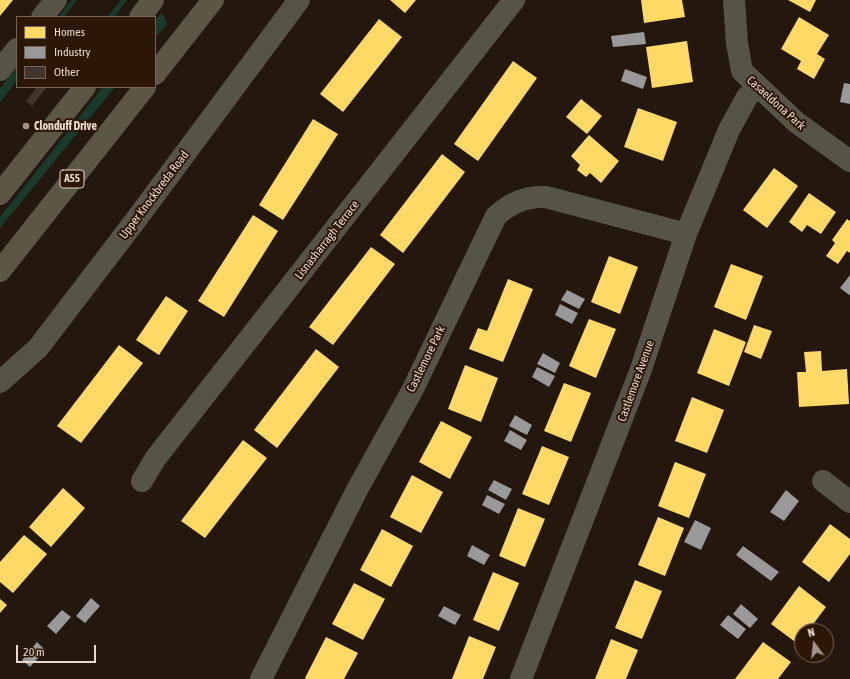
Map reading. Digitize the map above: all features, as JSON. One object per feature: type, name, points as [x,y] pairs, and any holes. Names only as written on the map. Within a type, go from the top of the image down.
[{"type":"highway","points":[[141,16],[153,0]]},
{"type":"highway","points":[[156,73],[213,0]]},
{"type":"highway","points":[[0,194],[84,88]]},
{"type":"highway","name":"A55","points":[[0,271],[144,88]]},
{"type":"street","points":[[43,16],[56,0]]},
{"type":"street","name":"Upper Knockbreda Road","points":[[0,382],[38,348],[135,222],[299,0]]},
{"type":"street","name":"Lisnasharragh Terrace","points":[[142,480],[154,459],[514,0]]},
{"type":"street","name":"Casaeldona Park","points":[[734,0],[737,43],[742,71],[757,87],[796,122],[850,161]]},
{"type":"street","points":[[0,70],[16,50]]},
{"type":"street","name":"Castlemore Avenue","points":[[521,679],[637,379],[686,234],[729,130],[747,97],[757,87]]},
{"type":"street","name":"Castlemore Park","points":[[261,679],[358,488],[413,388],[496,216],[506,207],[519,200],[534,197],[546,197],[686,234]]},
{"type":"street","points":[[823,481],[850,502]]},
{"type":"green space","points":[[72,0],[77,0],[65,16],[59,16]]},
{"type":"green space","points":[[121,0],[127,0],[115,16],[108,16]]},
{"type":"green space","points":[[162,12],[167,24],[156,37],[156,20]]},
{"type":"green space","points":[[16,68],[16,81],[0,103],[0,88]]},
{"type":"green space","points":[[102,88],[114,88],[0,228],[0,217]]},
{"type":"building: Homes","points":[[0,0],[13,0],[0,16]]},
{"type":"building: Homes","points":[[390,0],[416,0],[405,13]]},
{"type":"building: Homes","points":[[641,0],[682,0],[685,17],[644,23]]},
{"type":"building: Homes","points":[[788,0],[816,0],[810,12]]},
{"type":"building: Homes","points":[[799,17],[829,35],[817,54],[825,59],[814,79],[797,69],[801,61],[781,49]]},
{"type":"building: Homes","points":[[379,19],[402,37],[343,112],[320,94]]},
{"type":"building: Homes","points":[[687,41],[693,82],[652,88],[646,47]]},
{"type":"building: Homes","points":[[513,61],[537,78],[478,161],[454,144]]},
{"type":"building: Homes","points":[[581,99],[602,116],[587,134],[566,117]]},
{"type":"building: Homes","points":[[638,108],[677,122],[663,161],[624,147]]},
{"type":"building: Homes","points":[[313,119],[338,134],[283,220],[259,205]]},
{"type":"building: Homes","points":[[589,135],[619,161],[601,183],[590,173],[586,177],[577,170],[580,165],[571,156]]},
{"type":"building: Homes","points":[[442,154],[465,172],[403,253],[380,235]]},
{"type":"building: Homes","points":[[774,168],[798,186],[767,228],[743,210]]},
{"type":"building: Homes","points":[[809,193],[836,212],[821,234],[807,225],[802,232],[789,222]]},
{"type":"building: Homes","points":[[253,215],[278,231],[224,317],[198,301]]},
{"type":"building: Homes","points":[[847,219],[850,221],[850,253],[847,251],[838,264],[826,256],[835,243],[832,240]]},
{"type":"building: Homes","points":[[371,247],[395,264],[333,345],[309,327]]},
{"type":"building: Homes","points":[[609,256],[638,267],[620,314],[591,302]]},
{"type":"building: Homes","points":[[731,264],[763,276],[746,320],[714,307]]},
{"type":"building: Homes","points":[[508,279],[533,289],[503,362],[469,349],[478,328],[487,331]]},
{"type":"building: Homes","points":[[166,296],[188,311],[159,355],[136,340]]},
{"type":"building: Homes","points":[[589,319],[616,329],[596,378],[569,366]]},
{"type":"building: Homes","points":[[754,325],[772,331],[761,359],[744,352]]},
{"type":"building: Homes","points":[[714,329],[746,342],[729,386],[697,373]]},
{"type":"building: Homes","points":[[119,345],[143,363],[81,443],[57,426]]},
{"type":"building: Homes","points":[[316,349],[339,367],[277,448],[254,430]]},
{"type":"building: Homes","points":[[821,351],[822,371],[847,369],[849,404],[799,407],[797,372],[806,372],[804,352]]},
{"type":"building: Homes","points":[[465,365],[498,378],[481,422],[448,409]]},
{"type":"building: Homes","points":[[564,383],[591,393],[571,442],[544,431]]},
{"type":"building: Homes","points":[[692,397],[724,410],[707,453],[675,441]]},
{"type":"building: Homes","points":[[441,421],[472,437],[450,479],[419,462]]},
{"type":"building: Homes","points":[[243,440],[267,458],[205,538],[181,521]]},
{"type":"building: Homes","points":[[542,446],[569,457],[549,505],[522,494]]},
{"type":"building: Homes","points":[[675,462],[706,474],[689,518],[658,506]]},
{"type":"building: Homes","points":[[412,475],[443,492],[421,533],[390,517]]},
{"type":"building: Homes","points":[[63,488],[85,508],[51,547],[29,527]]},
{"type":"building: Homes","points":[[518,508],[545,519],[525,567],[499,556]]},
{"type":"building: Homes","points":[[658,517],[684,528],[665,576],[638,565]]},
{"type":"building: Homes","points":[[830,524],[850,539],[850,554],[829,582],[802,562]]},
{"type":"building: Homes","points":[[382,529],[413,546],[391,587],[360,570]]},
{"type":"building: Homes","points":[[24,535],[47,554],[13,593],[0,582],[0,562]]},
{"type":"building: Homes","points":[[493,572],[519,583],[499,631],[473,620]]},
{"type":"building: Homes","points":[[635,580],[662,591],[642,639],[615,628]]},
{"type":"building: Homes","points":[[354,583],[385,599],[363,640],[332,624]]},
{"type":"building: Homes","points":[[799,586],[826,607],[814,623],[794,623],[794,641],[771,624]]},
{"type":"building: Homes","points":[[0,599],[7,605],[0,613]]},
{"type":"building: Homes","points":[[469,636],[496,647],[483,679],[452,679]]},
{"type":"building: Homes","points":[[326,637],[358,653],[344,679],[306,679],[305,678]]},
{"type":"building: Homes","points":[[611,639],[638,650],[626,679],[595,679]]},
{"type":"building: Homes","points":[[763,642],[791,662],[778,679],[735,679]]},
{"type":"building: Industry","points":[[644,32],[646,44],[613,47],[611,36]]},
{"type":"building: Industry","points":[[625,69],[647,77],[643,89],[621,81]]},
{"type":"building: Industry","points":[[844,83],[850,84],[850,104],[840,102]]},
{"type":"building: Industry","points":[[850,275],[850,294],[849,295],[840,288]]},
{"type":"building: Industry","points":[[567,290],[585,299],[579,309],[561,300]]},
{"type":"building: Industry","points":[[560,304],[578,313],[572,324],[555,315]]},
{"type":"building: Industry","points":[[543,353],[560,363],[555,373],[537,364]]},
{"type":"building: Industry","points":[[537,367],[555,376],[549,387],[532,377]]},
{"type":"building: Industry","points":[[515,415],[532,425],[527,435],[509,426]]},
{"type":"building: Industry","points":[[510,430],[527,440],[521,450],[504,441]]},
{"type":"building: Industry","points":[[494,480],[512,489],[506,500],[488,490]]},
{"type":"building: Industry","points":[[786,490],[799,501],[784,521],[770,512]]},
{"type":"building: Industry","points":[[487,495],[505,504],[499,514],[482,505]]},
{"type":"building: Industry","points":[[695,520],[711,528],[701,550],[684,542]]},
{"type":"building: Industry","points":[[472,545],[490,555],[484,565],[467,556]]},
{"type":"building: Industry","points":[[743,546],[779,572],[771,581],[736,555]]},
{"type":"building: Industry","points":[[91,598],[100,606],[85,623],[76,616]]},
{"type":"building: Industry","points":[[741,604],[758,619],[750,628],[733,614]]},
{"type":"building: Industry","points":[[444,606],[461,615],[455,625],[438,616]]},
{"type":"building: Industry","points":[[62,610],[71,617],[56,634],[47,626]]},
{"type":"building: Industry","points":[[728,615],[746,629],[738,639],[720,625]]},
{"type":"building: Industry","points":[[37,642],[45,650],[30,667],[22,660]]},
{"type":"building: Other","points":[[36,88],[46,88],[32,106],[26,101]]},
{"type":"place","name":"Clonduff Drive","points":[[26,126]]}]
